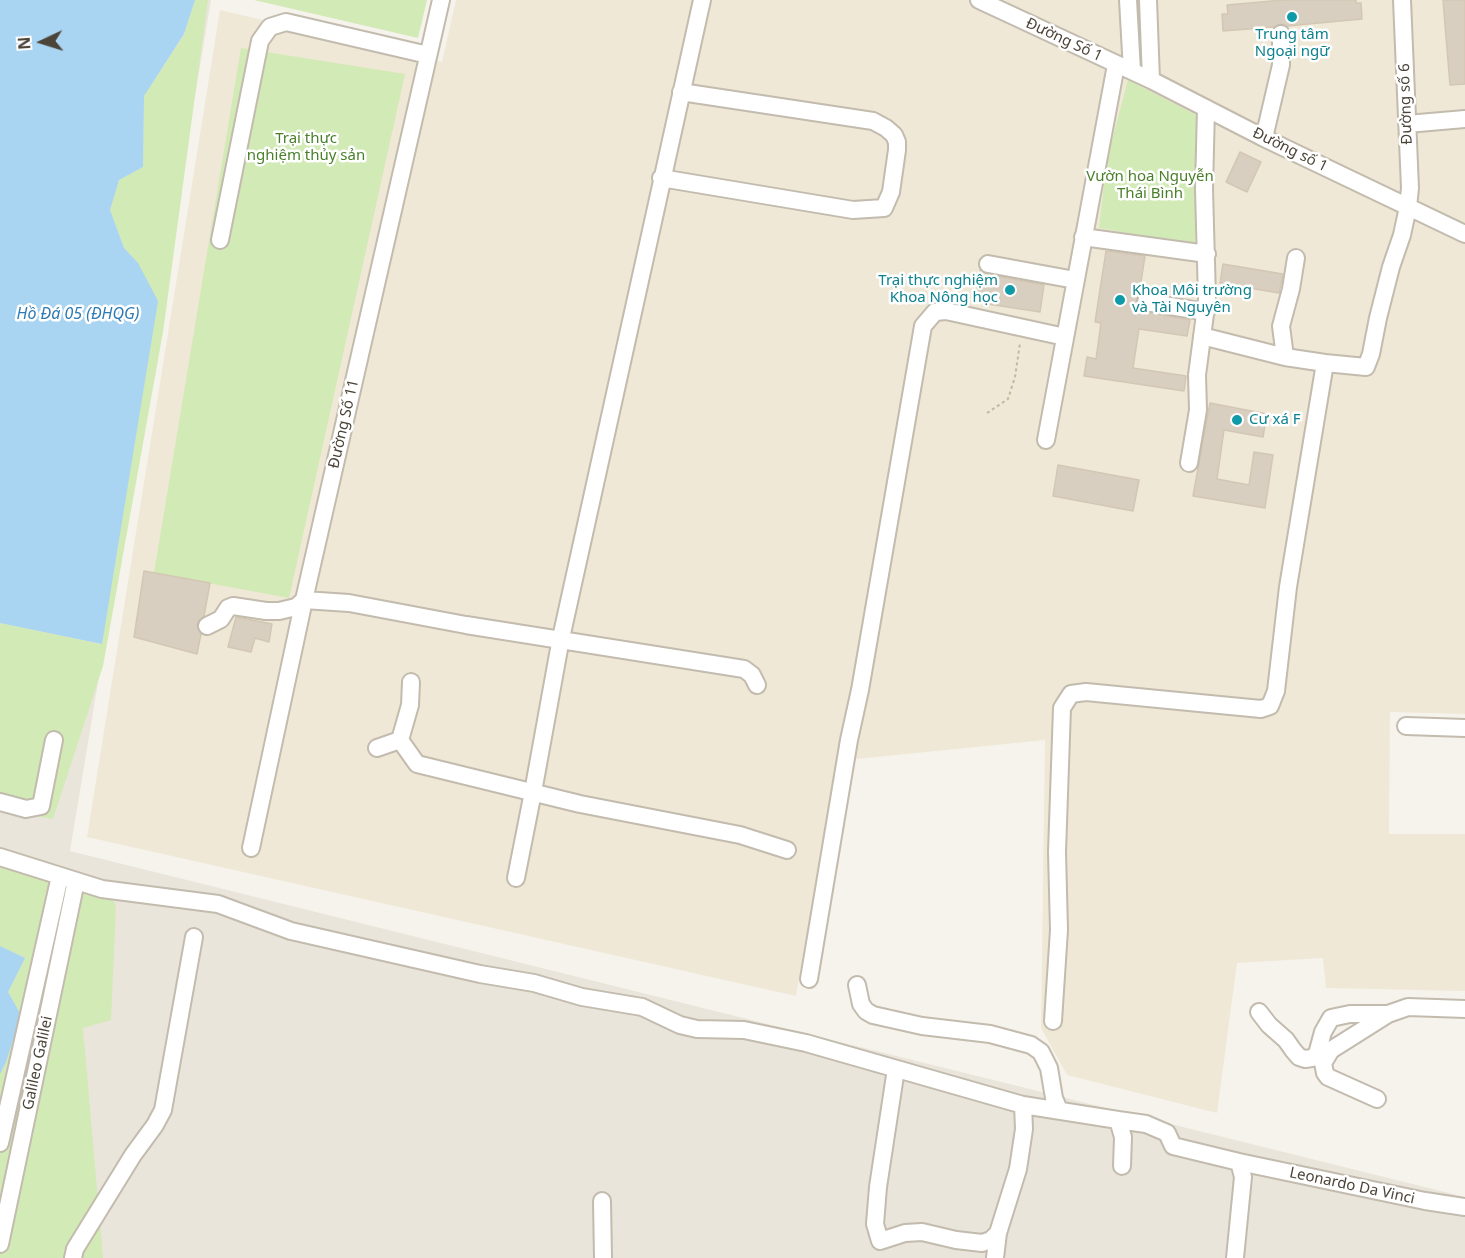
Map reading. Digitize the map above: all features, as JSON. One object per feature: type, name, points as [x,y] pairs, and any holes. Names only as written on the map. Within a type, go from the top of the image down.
[{"type":"street","name":"Đường Số 11","points":[[251,848],[304,600],[441,0]]},
{"type":"street","points":[[516,878],[534,792],[561,638],[702,0]]},
{"type":"street","name":"Đường Số 1","points":[[979,0],[1116,65]]},
{"type":"street","points":[[1128,0],[1132,71]]},
{"type":"street","points":[[1148,0],[1151,80]]},
{"type":"street","name":"Đường số 6","points":[[1325,363],[1366,367],[1371,354],[1377,318],[1408,207],[1410,188],[1402,0]]},
{"type":"street","points":[[220,240],[260,41],[270,27],[286,22],[428,55]]},
{"type":"street","points":[[1264,138],[1281,65],[1281,34]]},
{"type":"street","points":[[1046,440],[1116,65]]},
{"type":"street","name":"Đường số 1","points":[[1116,65],[1465,234]]},
{"type":"street","points":[[661,178],[853,210],[884,208],[891,192],[897,142],[894,135],[886,128],[873,121],[681,92]]},
{"type":"street","points":[[1189,463],[1198,410],[1197,375],[1206,312],[1207,254],[1204,189],[1206,108]]},
{"type":"street","points":[[1407,124],[1465,119]]},
{"type":"street","points":[[1083,237],[1207,254]]},
{"type":"street","points":[[1285,357],[1281,326],[1296,258]]},
{"type":"street","points":[[988,264],[1075,280]]},
{"type":"street","points":[[1146,302],[1206,312]]},
{"type":"street","points":[[809,979],[923,326],[930,315],[940,310],[1065,337]]},
{"type":"street","points":[[1053,1021],[1059,930],[1057,852],[1062,708],[1071,694],[1086,692],[1261,710],[1270,706],[1276,691],[1288,587],[1325,363],[1285,357],[1202,336]]},
{"type":"street","points":[[207,626],[221,619],[228,608],[233,606],[279,611],[296,607],[304,600],[349,603],[466,625],[561,638],[744,669],[752,675],[757,685]]},
{"type":"street","points":[[400,740],[410,705],[411,682]]},
{"type":"street","points":[[1406,726],[1465,728]]},
{"type":"street","points":[[0,802],[26,808],[41,806],[54,740]]},
{"type":"street","points":[[400,740],[417,764],[534,792],[740,835],[788,850]]},
{"type":"street","points":[[377,748],[400,740]]},
{"type":"street","points":[[0,857],[102,889],[218,904],[291,932],[480,974],[534,983],[582,997],[642,1007],[680,1025],[697,1029],[744,1030],[806,1043],[1023,1105],[1118,1120],[1123,1137],[1122,1166]]},
{"type":"street","name":"Galileo Galilei","points":[[0,1143],[68,879]]},
{"type":"street","name":"Galileo Galilei","points":[[0,1244],[68,879]]},
{"type":"street","points":[[73,1258],[75,1249],[163,1110],[194,937]]},
{"type":"street","points":[[857,984],[861,1004],[873,1015],[922,1026],[990,1034],[1031,1045],[1041,1052],[1049,1068],[1054,1098],[1059,1110]]},
{"type":"street","points":[[1377,1099],[1332,1080],[1324,1072],[1323,1063],[1331,1050],[1388,1014],[1408,1007],[1465,1009]]},
{"type":"street","points":[[1259,1011],[1299,1057],[1305,1059],[1317,1054],[1325,1025],[1331,1018],[1350,1014],[1388,1014]]},
{"type":"street","points":[[896,1069],[878,1186],[875,1224],[880,1241],[905,1233],[922,1232],[982,1243],[991,1240],[998,1233]]},
{"type":"street","points":[[995,1258],[998,1233],[1018,1169],[1024,1129],[1023,1105]]},
{"type":"street","name":"Leonardo Da Vinci","points":[[1118,1120],[1146,1124],[1167,1133],[1173,1146],[1425,1201],[1465,1207]]},
{"type":"street","points":[[1235,1258],[1243,1177],[1239,1162]]},
{"type":"street","points":[[602,1201],[603,1258]]},
{"type":"path","points":[[987,414],[1008,399],[1015,377],[1018,348],[1024,329]]},
{"type":"shaded area","points":[[0,0],[211,0],[70,851],[1465,1197],[1465,1258],[0,1258]]},
{"type":"shaded area","points":[[456,0],[1465,0],[1465,714],[1390,712],[1389,834],[1465,834],[1465,991],[1326,988],[1323,958],[1237,963],[1217,1113],[1067,1075],[1041,1028],[1045,740],[837,761],[796,996],[87,837],[220,10],[442,62]]},
{"type":"green space","points":[[195,0],[208,0],[163,332],[103,666],[53,819],[0,810],[0,623],[101,644],[138,263],[124,248],[110,210],[119,180],[143,167],[144,96],[184,35]]},
{"type":"green space","points":[[254,0],[427,0],[418,38]]},
{"type":"green space","name":"Trại thực nghiệm thủy sản","points":[[241,48],[405,74],[289,598],[154,573]]},
{"type":"green space","name":"Vườn hoa Nguyễn Thái Bình","points":[[1128,80],[1196,115],[1195,245],[1099,228],[1107,159]]},
{"type":"green space","points":[[0,864],[105,886],[116,906],[111,1020],[83,1028],[103,1258],[0,1258],[0,1074],[21,1015],[8,992],[25,958],[0,946]]},
{"type":"water","name":"Hồ Đá 05 (ĐHQG)","points":[[0,0],[195,0],[184,34],[144,96],[143,167],[119,180],[110,210],[124,248],[138,263],[158,301],[102,644],[0,623]]},
{"type":"water","points":[[0,946],[25,958],[8,992],[21,1015],[0,1074]]},
{"type":"building","name":"Trung tâm Ngoại ngữ","points":[[1283,0],[1356,0],[1356,3],[1361,3],[1362,19],[1287,26],[1280,24],[1274,27],[1223,31],[1222,14],[1228,14],[1227,5]]},
{"type":"building","points":[[1443,0],[1465,0],[1465,84],[1450,85]]},
{"type":"building","points":[[1240,152],[1261,162],[1247,192],[1226,182]]},
{"type":"building","points":[[1106,251],[1145,256],[1140,288],[1143,289],[1136,301],[1139,311],[1190,320],[1187,336],[1139,329],[1133,368],[1186,376],[1184,391],[1084,376],[1087,357],[1096,359],[1101,323],[1095,322]]},
{"type":"building","points":[[1223,264],[1283,274],[1279,293],[1220,283]]},
{"type":"building","name":"Trại thực nghiệm Khoa Nông học","points":[[980,270],[986,274],[1044,285],[1040,312],[975,302]]},
{"type":"building","points":[[1210,403],[1267,414],[1263,437],[1224,430],[1217,479],[1249,485],[1254,452],[1273,455],[1265,508],[1193,496]]},
{"type":"building","points":[[1058,465],[1139,480],[1133,511],[1053,496]]},
{"type":"building","points":[[144,571],[210,583],[204,616],[197,625],[201,634],[197,654],[134,637]]},
{"type":"building","points":[[236,617],[272,624],[269,642],[255,638],[251,652],[228,647]]},
{"type":"place","name":"Trung tâm Ngoại ngữ","points":[[1292,17]]},
{"type":"place","name":"Trại thực nghiệm Khoa Nông học","points":[[1010,290]]},
{"type":"place","name":"Khoa Môi trường và Tài Nguyên","points":[[1120,300]]},
{"type":"place","name":"Cư xá F","points":[[1237,420]]}]
